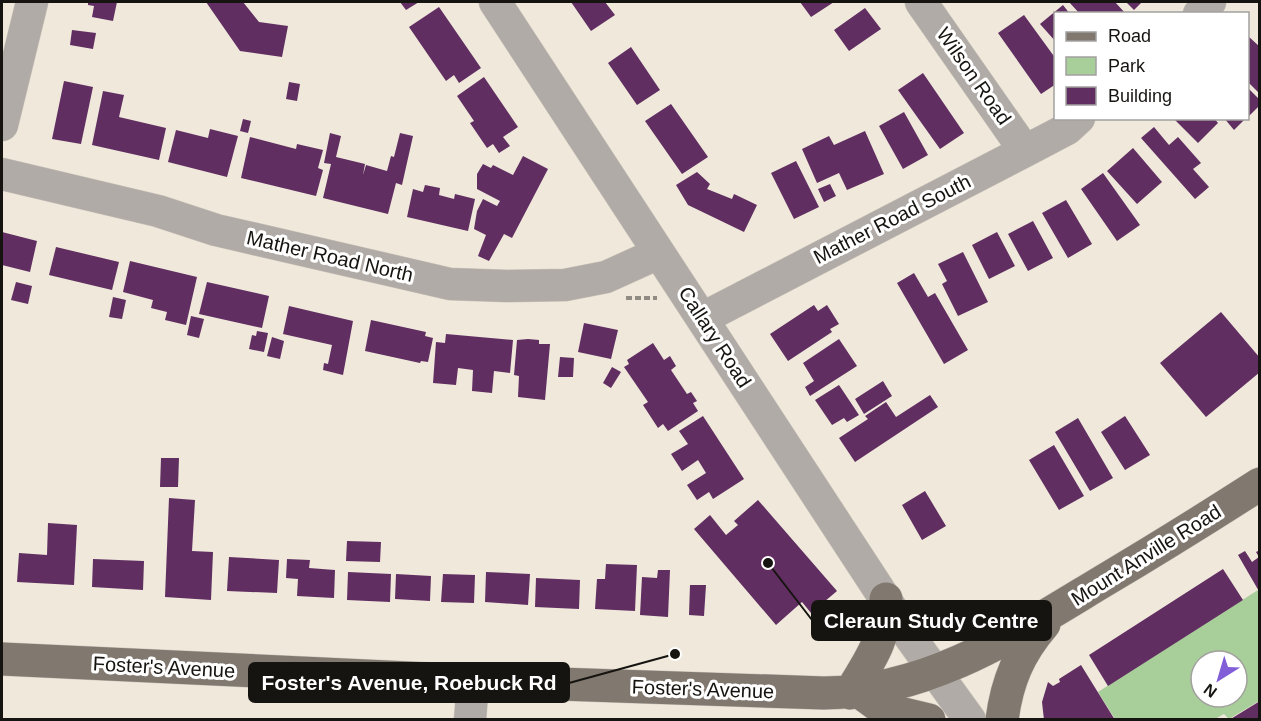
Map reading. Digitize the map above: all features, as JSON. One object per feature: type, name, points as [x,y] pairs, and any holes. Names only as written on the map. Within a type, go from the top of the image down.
[{"type":"main road","name":"Mount Anville Road","points":[[935,672],[981,653],[1055,612],[1260,484]]},
{"type":"main road","points":[[886,599],[886,618],[879,646],[855,692],[883,709],[930,720]]},
{"type":"main road","points":[[1002,720],[1005,695],[1018,659],[1055,612]]},
{"type":"main road","name":"Foster's Avenue","points":[[2,659],[473,681],[855,692],[935,672]]},
{"type":"street","points":[[2,125],[32,2]]},
{"type":"street","name":"Callary Road","points":[[495,2],[886,599],[970,720]]},
{"type":"street","name":"Wilson Road","points":[[921,2],[1025,151]]},
{"type":"street","name":"Mather Road South","points":[[703,318],[1067,129],[1077,120]]},
{"type":"street","name":"Mather Road North","points":[[2,174],[159,211],[216,230],[450,284],[565,285],[606,277],[659,253]]},
{"type":"street","points":[[470,720],[473,681]]},
{"type":"path","points":[[622,299],[644,296],[658,298],[667,305]]},
{"type":"green space","points":[[1258,590],[1259,701],[1249,707],[1249,649],[1189,649],[1189,709],[1246,709],[1229,719],[1224,714],[1215,719],[1115,719],[1098,692]]},
{"type":"building","points":[[88,2],[117,2],[113,21],[92,17],[94,6],[88,5]]},
{"type":"building","points":[[206,2],[243,2],[259,22],[288,26],[282,57],[240,51]]},
{"type":"building","points":[[400,2],[419,2],[406,10]]},
{"type":"building","points":[[571,2],[605,2],[615,15],[591,31]]},
{"type":"building","points":[[800,2],[834,2],[811,17]]},
{"type":"building","points":[[1069,2],[1115,2],[1124,12],[1078,12]]},
{"type":"building","points":[[1126,2],[1142,2],[1134,10]]},
{"type":"building","points":[[1063,5],[1068,12],[1055,12]]},
{"type":"building","points":[[439,7],[481,68],[459,83],[454,75],[446,81],[409,27]]},
{"type":"building","points":[[865,8],[881,29],[849,51],[834,30]]},
{"type":"building","points":[[1054,12],[1054,40],[1040,24]]},
{"type":"building","points":[[1024,15],[1054,56],[1054,85],[1041,94],[998,33]]},
{"type":"building","points":[[72,30],[96,33],[93,49],[70,45]]},
{"type":"building","points":[[1249,37],[1260,47],[1260,94],[1249,83]]},
{"type":"building","points":[[631,47],[660,90],[637,105],[608,63]]},
{"type":"building","points":[[923,73],[964,133],[940,149],[898,90]]},
{"type":"building","points":[[484,77],[518,127],[503,137],[510,146],[499,153],[493,144],[487,148],[470,123],[474,121],[457,96]]},
{"type":"building","points":[[64,81],[93,87],[81,144],[52,139]]},
{"type":"building","points":[[289,82],[300,84],[297,101],[286,99]]},
{"type":"building","points":[[1249,89],[1260,100],[1260,105],[1249,116]]},
{"type":"building","points":[[103,91],[124,95],[119,117],[166,128],[159,160],[92,145]]},
{"type":"building","points":[[671,104],[708,157],[682,174],[645,121]]},
{"type":"building","points":[[904,112],[928,155],[903,169],[879,126]]},
{"type":"building","points":[[243,119],[251,121],[248,133],[240,131]]},
{"type":"building","points":[[1175,120],[1216,120],[1218,123],[1198,143]]},
{"type":"building","points":[[1226,120],[1244,120],[1234,130]]},
{"type":"building","points":[[1154,127],[1169,145],[1178,137],[1201,163],[1193,169],[1209,187],[1195,199],[1141,138]]},
{"type":"building","points":[[210,129],[238,136],[227,177],[168,162],[176,130],[208,138]]},
{"type":"building","points":[[865,131],[884,174],[847,190],[839,173],[817,183],[802,149],[829,136],[834,145]]},
{"type":"building","points":[[330,133],[341,136],[336,157],[365,164],[363,175],[366,165],[387,171],[391,156],[394,157],[400,133],[413,136],[402,185],[396,183],[388,214],[323,198],[331,164],[324,163]]},
{"type":"building","points":[[250,137],[296,149],[297,144],[323,150],[318,168],[323,170],[316,196],[241,178]]},
{"type":"building","points":[[1133,148],[1162,182],[1137,204],[1107,171]]},
{"type":"building","points":[[523,156],[548,169],[512,238],[504,234],[489,261],[478,256],[486,235],[474,229],[477,211],[483,199],[497,206],[500,201],[477,189],[477,174],[483,164],[491,168],[493,165],[513,175]]},
{"type":"building","points":[[796,161],[819,207],[794,219],[771,173]]},
{"type":"building","points":[[697,172],[710,184],[707,189],[732,199],[734,194],[757,205],[744,232],[688,205],[676,185]]},
{"type":"building","points":[[1103,173],[1140,225],[1117,241],[1081,189]]},
{"type":"building","points":[[830,184],[836,196],[824,202],[818,189]]},
{"type":"building","points":[[425,185],[440,188],[439,195],[454,199],[455,194],[475,199],[468,231],[407,217],[413,189],[423,192]]},
{"type":"building","points":[[1066,200],[1092,244],[1068,258],[1042,213]]},
{"type":"building","points":[[1033,221],[1053,258],[1028,271],[1008,234]]},
{"type":"building","points":[[2,232],[37,241],[30,272],[2,265]]},
{"type":"building","points":[[997,232],[1015,266],[989,279],[972,245]]},
{"type":"building","points":[[56,247],[119,262],[112,290],[49,275]]},
{"type":"building","points":[[963,252],[988,302],[958,316],[942,284],[947,281],[938,264]]},
{"type":"building","points":[[130,261],[197,277],[186,325],[165,320],[167,312],[151,308],[153,300],[123,292]]},
{"type":"building","points":[[914,273],[928,297],[935,293],[968,350],[944,364],[897,283]]},
{"type":"building","points":[[16,282],[32,286],[28,304],[11,300]]},
{"type":"building","points":[[207,282],[269,296],[262,328],[199,314]]},
{"type":"building","points":[[113,297],[126,300],[122,319],[109,317]]},
{"type":"building","points":[[814,305],[818,311],[827,305],[839,324],[830,329],[832,332],[788,361],[770,334]]},
{"type":"building","points":[[289,306],[353,321],[343,375],[323,370],[324,363],[328,364],[332,345],[283,334]]},
{"type":"building","points":[[1221,312],[1260,358],[1260,372],[1206,417],[1160,363]]},
{"type":"building","points":[[191,316],[204,319],[199,338],[187,335]]},
{"type":"building","points":[[371,320],[426,332],[425,336],[433,338],[428,362],[421,361],[420,363],[365,351]]},
{"type":"building","points":[[584,323],[618,330],[611,359],[578,352]]},
{"type":"building","points":[[257,331],[268,333],[264,352],[249,349],[252,335],[256,336]]},
{"type":"building","points":[[446,334],[513,340],[510,373],[494,371],[492,393],[472,391],[473,370],[458,368],[456,385],[433,383],[436,342],[445,343]]},
{"type":"building","points":[[272,337],[284,341],[280,359],[267,356]]},
{"type":"building","points":[[839,339],[857,366],[810,396],[805,387],[814,381],[803,363]]},
{"type":"building","points":[[517,340],[539,340],[539,344],[550,344],[545,400],[518,397],[519,376],[514,375]]},
{"type":"building","points":[[653,343],[664,360],[670,356],[676,366],[671,370],[687,394],[691,392],[697,401],[693,403],[698,411],[668,431],[663,424],[658,428],[643,405],[648,402],[624,367],[629,364],[627,360]]},
{"type":"building","points":[[560,357],[574,358],[573,377],[558,377]]},
{"type":"building","points":[[612,367],[621,372],[611,388],[603,383]]},
{"type":"building","points":[[883,381],[892,396],[864,414],[855,399]]},
{"type":"building","points":[[839,385],[859,415],[847,422],[844,418],[832,425],[815,400]]},
{"type":"building","points":[[930,395],[938,407],[855,462],[839,438],[868,419],[865,416],[886,402],[896,417]]},
{"type":"building","points":[[703,416],[744,479],[713,499],[709,492],[697,500],[687,485],[706,473],[698,460],[682,471],[671,454],[688,444],[679,431]]},
{"type":"building","points":[[1125,416],[1150,455],[1125,470],[1101,432]]},
{"type":"building","points":[[1078,418],[1113,478],[1090,491],[1055,432]]},
{"type":"building","points":[[1054,445],[1084,496],[1059,510],[1029,460]]},
{"type":"building","points":[[161,458],[179,458],[178,487],[160,487]]},
{"type":"building","points":[[925,491],[946,526],[922,540],[902,505]]},
{"type":"building","points":[[169,498],[195,500],[192,551],[213,552],[211,600],[165,597]]},
{"type":"building","points":[[758,500],[837,591],[811,613],[802,602],[776,625],[694,529],[710,515],[726,535],[738,525],[734,521]]},
{"type":"building","points":[[48,523],[77,525],[74,585],[17,582],[19,553],[47,555]]},
{"type":"building","points":[[347,541],[381,542],[380,562],[346,561]]},
{"type":"building","points":[[1260,550],[1260,593],[1238,555],[1245,551],[1252,562],[1259,557],[1256,552]]},
{"type":"building","points":[[229,557],[279,560],[277,593],[227,591]]},
{"type":"building","points":[[93,559],[144,561],[143,590],[92,587]]},
{"type":"building","points":[[287,559],[310,560],[309,568],[335,570],[334,598],[297,596],[298,579],[286,578]]},
{"type":"building","points":[[606,564],[637,565],[635,611],[595,609],[597,579],[605,579]]},
{"type":"building","points":[[1223,569],[1243,600],[1108,686],[1089,655]]},
{"type":"building","points":[[658,570],[670,570],[668,617],[640,615],[642,577],[657,578]]},
{"type":"building","points":[[348,572],[391,574],[390,602],[347,600]]},
{"type":"building","points":[[486,572],[530,574],[528,605],[485,602]]},
{"type":"building","points":[[396,574],[431,576],[430,601],[395,599]]},
{"type":"building","points":[[443,574],[475,575],[474,603],[441,602]]},
{"type":"building","points":[[536,578],[580,580],[579,609],[535,607]]},
{"type":"building","points":[[690,585],[706,585],[704,616],[689,615]]},
{"type":"building","points":[[1081,665],[1115,720],[1044,720],[1042,702],[1048,682],[1053,686],[1060,682],[1059,679]]},
{"type":"building","points":[[1260,701],[1260,720],[1229,720],[1249,709]]},
{"type":"place","name":"Cleraun Study Centre","points":[[768,563]]},
{"type":"place","name":"Foster's Avenue, Roebuck Rd","points":[[675,654]]}]
